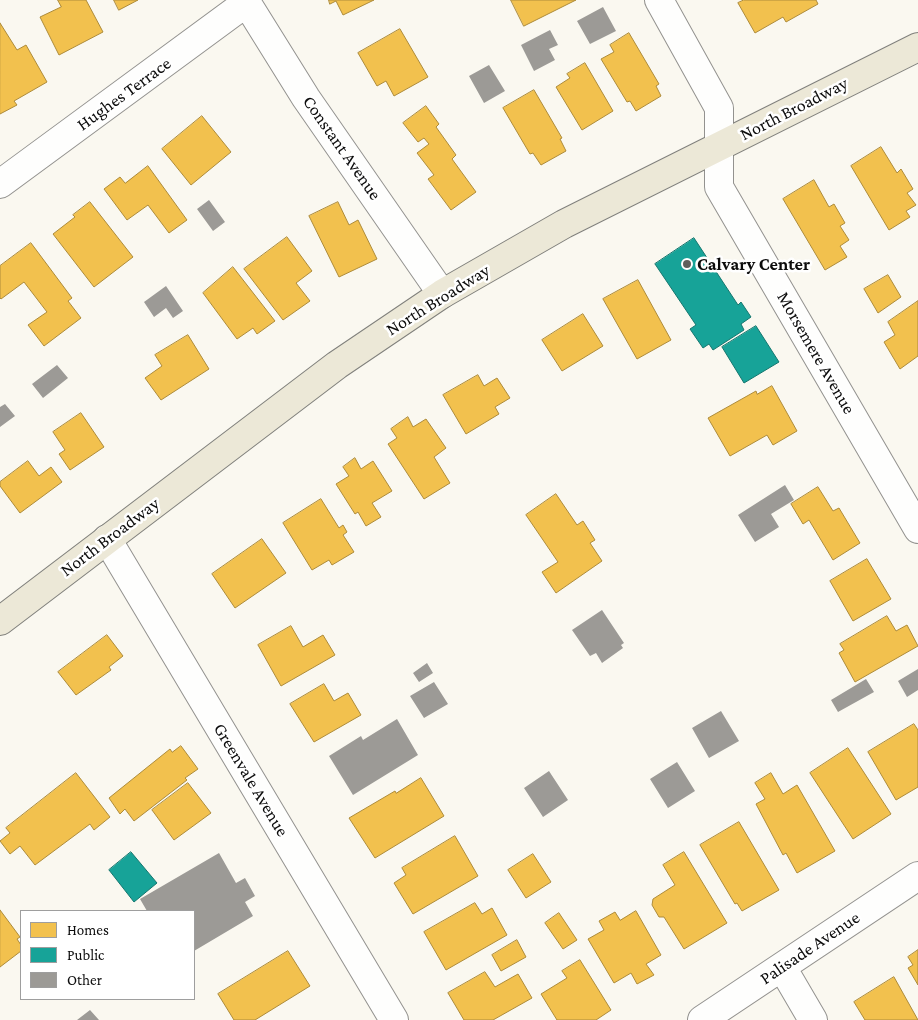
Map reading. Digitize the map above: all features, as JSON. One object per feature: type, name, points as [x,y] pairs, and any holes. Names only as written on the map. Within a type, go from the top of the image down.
[{"type":"main road","name":"North Broadway","points":[[0,621],[337,365],[442,294],[564,224],[918,47]]},
{"type":"street","name":"Morsemere Avenue","points":[[659,0],[719,108],[719,187],[918,529]]},
{"type":"street","name":"Hughes Terrace","points":[[0,184],[246,2]]},
{"type":"street","name":"Constant Avenue","points":[[246,2],[306,98],[442,294]]},
{"type":"street","name":"Greenvale Avenue","points":[[107,540],[394,1020]]},
{"type":"street","name":"Palisade Avenue","points":[[702,1020],[918,876]]},
{"type":"street","points":[[782,967],[813,1020]]},
{"type":"building: Homes","points":[[58,0],[86,0],[103,32],[59,55],[40,17],[61,7]]},
{"type":"building: Homes","points":[[114,0],[138,0],[119,10]]},
{"type":"building: Homes","points":[[329,0],[374,0],[343,15],[336,1],[330,4]]},
{"type":"building: Homes","points":[[511,0],[576,0],[524,26]]},
{"type":"building: Homes","points":[[744,0],[816,0],[818,4],[786,22],[783,17],[755,33],[738,3]]},
{"type":"building: Homes","points":[[0,23],[17,50],[26,45],[47,82],[14,101],[17,105],[0,114]]},
{"type":"building: Homes","points":[[400,29],[428,77],[394,96],[386,81],[377,86],[358,53]]},
{"type":"building: Homes","points":[[629,33],[659,84],[656,86],[661,96],[636,111],[630,101],[627,102],[601,59],[614,52],[610,45]]},
{"type":"building: Homes","points":[[585,63],[613,111],[582,130],[556,87],[570,78],[567,74]]},
{"type":"building: Homes","points":[[534,90],[562,138],[560,139],[566,151],[541,165],[533,153],[530,154],[503,108]]},
{"type":"building: Homes","points":[[426,106],[439,124],[436,127],[456,155],[452,159],[476,192],[451,210],[428,179],[434,175],[417,153],[429,144],[424,138],[418,142],[403,123]]},
{"type":"building: Homes","points":[[202,116],[231,152],[191,185],[162,149]]},
{"type":"building: Homes","points":[[881,147],[897,173],[901,169],[913,189],[907,193],[916,205],[906,211],[910,217],[889,230],[851,166]]},
{"type":"building: Homes","points":[[148,166],[187,220],[169,233],[148,205],[127,220],[104,189],[120,177],[125,183]]},
{"type":"building: Homes","points":[[814,180],[829,207],[834,204],[845,223],[840,226],[849,240],[840,246],[847,257],[825,270],[783,199]]},
{"type":"building: Homes","points":[[90,202],[133,257],[94,287],[53,234],[75,217],[73,215]]},
{"type":"building: Homes","points":[[338,202],[349,225],[358,220],[377,259],[339,277],[309,216]]},
{"type":"building: Homes","points":[[287,237],[312,271],[296,283],[310,301],[283,320],[244,269]]},
{"type":"building: Homes","points":[[31,243],[72,298],[68,301],[81,318],[44,346],[28,325],[47,312],[24,282],[0,298],[0,266]]},
{"type":"building: Homes","points":[[233,267],[275,321],[257,334],[253,328],[237,339],[203,293]]},
{"type":"building: Homes","points":[[888,275],[901,297],[878,313],[864,289]]},
{"type":"building: Homes","points":[[638,280],[671,340],[637,359],[603,299]]},
{"type":"building: Homes","points":[[918,301],[918,356],[900,369],[884,342],[895,335],[888,322]]},
{"type":"building: Homes","points":[[583,314],[603,346],[562,371],[542,340]]},
{"type":"building: Homes","points":[[188,335],[209,369],[161,400],[145,378],[162,366],[155,355]]},
{"type":"building: Homes","points":[[478,375],[484,386],[497,378],[510,398],[495,407],[499,414],[466,434],[443,395]]},
{"type":"building: Homes","points":[[772,386],[797,431],[773,445],[767,435],[730,456],[708,418],[756,391],[757,394]]},
{"type":"building: Homes","points":[[81,413],[104,447],[70,470],[59,454],[65,450],[53,432]]},
{"type":"building: Homes","points":[[408,417],[413,427],[426,419],[446,448],[434,457],[450,483],[424,499],[388,444],[397,438],[391,429]]},
{"type":"building: Homes","points":[[355,458],[361,469],[373,461],[392,491],[372,503],[381,517],[366,526],[358,512],[355,514],[336,484],[349,476],[343,467]]},
{"type":"building: Homes","points":[[28,461],[39,476],[51,467],[62,482],[20,513],[0,486],[0,482]]},
{"type":"building: Homes","points":[[818,487],[833,511],[839,508],[860,543],[833,560],[809,520],[803,524],[791,504]]},
{"type":"building: Homes","points":[[556,494],[577,525],[583,521],[595,540],[590,543],[602,561],[556,593],[542,572],[558,562],[526,515]]},
{"type":"building: Homes","points":[[321,499],[339,528],[343,525],[347,532],[343,535],[354,552],[332,565],[329,560],[312,570],[283,523]]},
{"type":"building: Homes","points":[[262,539],[286,573],[235,608],[212,574]]},
{"type":"building: Homes","points":[[867,559],[891,599],[853,621],[830,581]]},
{"type":"building: Homes","points":[[887,616],[896,631],[907,625],[918,646],[855,682],[839,653],[844,650],[840,644]]},
{"type":"building: Homes","points":[[291,626],[303,647],[323,635],[335,655],[281,686],[258,645]]},
{"type":"building: Homes","points":[[107,635],[123,656],[109,667],[111,670],[76,695],[58,672]]},
{"type":"building: Homes","points":[[324,684],[334,701],[348,693],[361,715],[314,742],[290,704]]},
{"type":"building: Homes","points":[[914,724],[918,730],[918,787],[896,800],[868,752]]},
{"type":"building: Homes","points":[[181,746],[198,769],[185,778],[187,780],[134,821],[125,809],[120,814],[109,798],[170,749],[172,752]]},
{"type":"building: Homes","points":[[848,748],[891,814],[853,839],[810,773]]},
{"type":"building: Homes","points":[[76,773],[110,817],[94,830],[90,824],[35,865],[20,846],[10,854],[0,841],[10,833],[6,828]]},
{"type":"building: Homes","points":[[771,773],[783,794],[797,785],[835,851],[797,873],[786,853],[783,855],[756,804],[765,799],[755,783]]},
{"type":"building: Homes","points":[[421,778],[444,816],[375,858],[349,818]]},
{"type":"building: Homes","points":[[188,783],[211,813],[174,840],[152,810]]},
{"type":"building: Homes","points":[[739,822],[779,890],[742,911],[737,903],[735,904],[700,845]]},
{"type":"building: Homes","points":[[455,836],[478,876],[413,914],[394,883],[406,875],[402,868]]},
{"type":"building: Homes","points":[[684,852],[727,923],[684,949],[664,917],[659,917],[652,905],[653,899],[675,885],[663,865]]},
{"type":"building: Homes","points":[[533,854],[551,882],[526,898],[508,870]]},
{"type":"building: Homes","points":[[475,903],[482,914],[492,908],[507,935],[446,970],[424,932]]},
{"type":"building: Homes","points":[[0,910],[20,937],[17,939],[20,944],[20,952],[0,967]]},
{"type":"building: Homes","points":[[636,911],[661,955],[646,964],[654,975],[637,984],[631,973],[614,983],[588,939],[604,930],[599,921],[615,912],[620,920]]},
{"type":"building: Homes","points":[[559,913],[577,940],[563,949],[545,923]]},
{"type":"building: Homes","points":[[517,940],[526,957],[501,971],[492,955]]},
{"type":"building: Homes","points":[[918,950],[918,985],[908,968],[913,965],[908,957]]},
{"type":"building: Homes","points":[[288,951],[310,986],[255,1020],[234,1020],[218,994]]},
{"type":"building: Homes","points":[[580,960],[611,1010],[596,1020],[557,1020],[541,994],[567,978],[562,971]]},
{"type":"building: Homes","points":[[485,972],[495,987],[518,974],[532,998],[493,1020],[464,1020],[448,993]]},
{"type":"building: Homes","points":[[894,977],[918,1020],[865,1020],[854,1002]]},
{"type":"building: Public","points":[[694,238],[738,305],[741,302],[751,317],[741,324],[744,330],[713,350],[709,344],[703,348],[690,329],[696,325],[655,264]]},
{"type":"building: Public","points":[[756,326],[779,362],[744,383],[722,347]]},
{"type":"building: Public","points":[[131,852],[157,883],[134,902],[109,870]]},
{"type":"building: Other","points":[[603,7],[616,31],[590,44],[577,21]]},
{"type":"building: Other","points":[[550,30],[558,45],[549,49],[555,60],[534,71],[521,45]]},
{"type":"building: Other","points":[[489,65],[505,91],[484,103],[469,76]]},
{"type":"building: Other","points":[[209,200],[225,222],[213,231],[197,209]]},
{"type":"building: Other","points":[[166,286],[183,311],[173,318],[166,308],[154,317],[144,302]]},
{"type":"building: Other","points":[[57,365],[68,378],[43,398],[32,384]]},
{"type":"building: Other","points":[[5,404],[15,416],[0,427],[0,407]]},
{"type":"building: Other","points":[[785,485],[794,500],[771,514],[779,527],[755,542],[738,515]]},
{"type":"building: Other","points":[[602,610],[624,643],[621,645],[623,648],[602,663],[596,653],[590,656],[572,630]]},
{"type":"building: Other","points":[[427,663],[433,673],[419,682],[413,673]]},
{"type":"building: Other","points":[[918,669],[918,690],[907,697],[898,681]]},
{"type":"building: Other","points":[[866,679],[874,692],[838,712],[831,700]]},
{"type":"building: Other","points":[[434,682],[448,704],[424,718],[410,696]]},
{"type":"building: Other","points":[[721,711],[739,741],[709,758],[692,728]]},
{"type":"building: Other","points":[[397,719],[418,755],[353,795],[329,756],[361,736],[363,740]]},
{"type":"building: Other","points":[[677,762],[695,791],[668,808],[650,779]]},
{"type":"building: Other","points":[[549,771],[568,800],[543,817],[524,788]]},
{"type":"building: Other","points":[[219,853],[236,883],[245,878],[255,896],[245,902],[253,916],[195,950],[195,910],[146,910],[140,899]]},
{"type":"building: Other","points":[[90,1010],[99,1020],[77,1020]]},
{"type":"place","name":"Calvary Center","points":[[687,264]]}]
